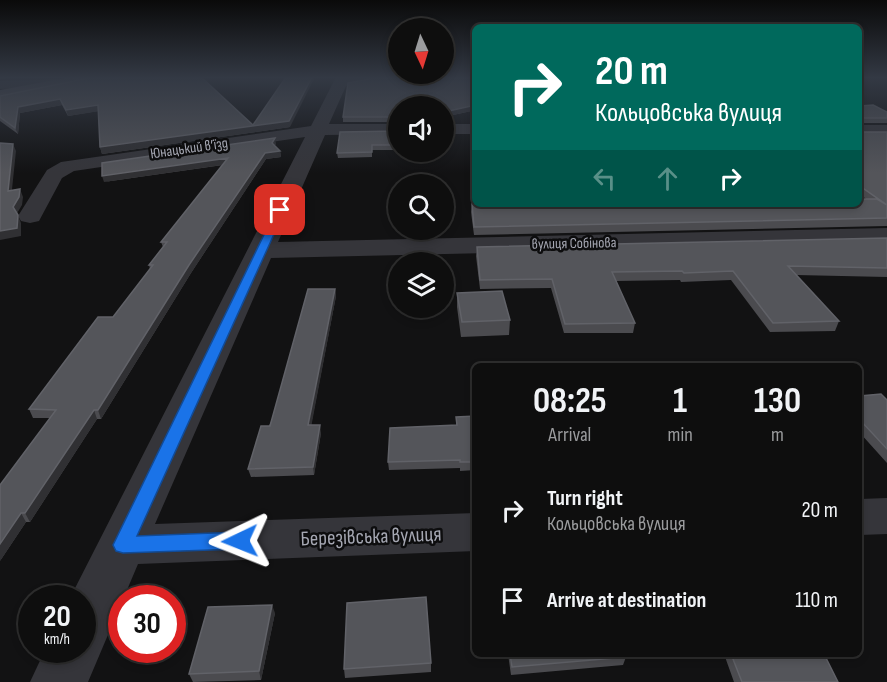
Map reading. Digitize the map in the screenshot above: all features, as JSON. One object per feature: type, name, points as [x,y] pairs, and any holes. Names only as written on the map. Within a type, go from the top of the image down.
[{"type":"street","points":[[96,602],[328,109]]},
{"type":"street","points":[[454,127],[472,123]]},
{"type":"street","name":"Юнацький в’їзд","points":[[30,216],[54,174],[76,164],[318,130],[388,129]]},
{"type":"street","points":[[454,129],[472,129]]},
{"type":"street","points":[[862,130],[887,130]]},
{"type":"street","name":"вулиця Собінова","points":[[262,250],[887,236]]},
{"type":"street","points":[[862,518],[887,516]]},
{"type":"street","name":"Березівська вулиця","points":[[123,545],[472,532]]},
{"type":"street","points":[[59,682],[68,663]]},
{"type":"building","points":[[0,109],[18,109],[15,128],[0,117]]},
{"type":"building","points":[[98,109],[235,109],[253,125],[264,109],[295,109],[289,121],[100,147]]},
{"type":"building","points":[[344,109],[388,109],[388,117],[343,117]]},
{"type":"building","points":[[862,109],[881,109],[887,112],[887,118],[862,118]]},
{"type":"building","points":[[388,131],[388,145],[372,145],[372,152],[337,153],[340,132]]},
{"type":"building","points":[[862,132],[887,132],[887,205],[862,187]]},
{"type":"building","points":[[275,138],[272,143],[280,151],[265,153],[189,265],[98,410],[94,410],[25,513],[21,513],[0,544],[0,485],[56,410],[29,409],[98,317],[113,317],[153,265],[149,265],[167,242],[161,242],[228,158],[102,176],[102,163]]},
{"type":"building","points":[[0,143],[13,144],[8,191],[20,189],[19,197],[13,207],[18,215],[17,228],[0,231]]},
{"type":"building","points":[[862,199],[877,199],[887,205],[887,218],[474,227],[472,207],[862,207]]},
{"type":"building","points":[[887,238],[887,268],[788,266],[839,321],[773,323],[733,271],[684,273],[682,271],[612,272],[635,323],[565,324],[552,279],[480,280],[477,247]]},
{"type":"building","points":[[308,289],[335,289],[308,425],[320,425],[313,467],[248,469],[261,426],[270,426]]},
{"type":"building","points":[[502,291],[510,320],[462,322],[457,293]]},
{"type":"building","points":[[881,394],[887,400],[887,449],[862,422],[862,396]]},
{"type":"building","points":[[472,416],[472,462],[460,462],[460,460],[388,462],[390,428],[457,425],[456,417]]},
{"type":"building","points":[[426,597],[431,663],[344,669],[347,603]]},
{"type":"building","points":[[272,605],[259,671],[189,674],[208,607]]},
{"type":"building","points":[[510,657],[626,657],[512,667]]},
{"type":"building","points":[[732,657],[826,657],[838,682],[742,682]]},
{"type":"route","points":[[240,541],[123,545],[280,210]]}]
